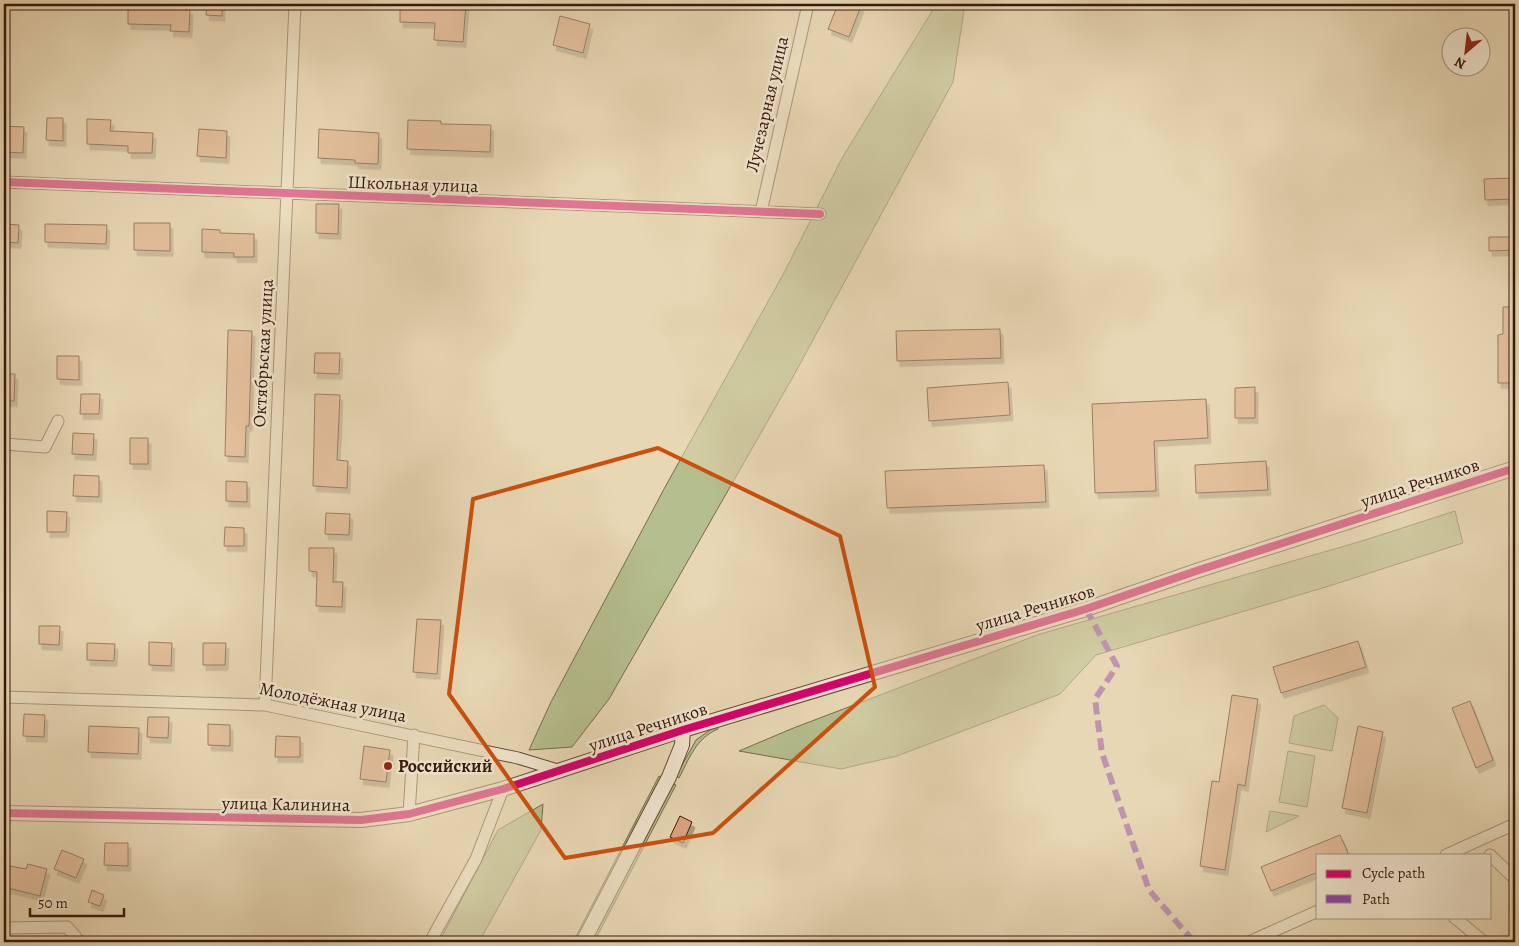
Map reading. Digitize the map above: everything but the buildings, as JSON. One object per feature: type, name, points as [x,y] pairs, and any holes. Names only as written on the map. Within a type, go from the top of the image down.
[{"type":"street","name":"Октябрьская улица","points":[[265,704],[295,4]]},
{"type":"street","name":"Лучезарная улица","points":[[761,212],[808,4]]},
{"type":"street","name":"Школьная улица","points":[[4,182],[820,214]]},
{"type":"street","points":[[4,444],[45,447],[58,421]]},
{"type":"street","name":"улица Речников","points":[[561,770],[683,730],[1086,609],[1205,568],[1515,468]]},
{"type":"street","name":"Молодёжная улица","points":[[4,697],[265,704],[518,758],[561,770]]},
{"type":"street","points":[[583,942],[675,764],[682,745],[683,730]]},
{"type":"street","points":[[410,814],[414,735]]},
{"type":"street","name":"улица Калинина","points":[[4,813],[361,820],[410,814],[503,789],[561,770]]},
{"type":"street","points":[[430,942],[476,859],[503,789]]},
{"type":"street","points":[[1448,854],[1515,824]]},
{"type":"street","points":[[1481,840],[1489,854]]},
{"type":"street","points":[[1492,857],[1515,879]]},
{"type":"street","points":[[1249,942],[1264,939],[1316,912]]},
{"type":"street","points":[[1455,918],[1484,942]]},
{"type":"street","points":[[4,928],[67,927],[76,937],[75,942]]},
{"type":"highlighted area","points":[[658,448],[840,536],[875,687],[713,833],[565,858],[449,694],[473,499]]},
{"type":"green space","points":[[950,4],[965,4],[953,82],[794,375],[609,699],[572,747],[529,750],[551,702],[664,489],[785,271],[842,158],[934,8]]},
{"type":"green space","points":[[1455,511],[1463,543],[1326,587],[1096,655],[1060,694],[897,756],[841,769],[739,751],[791,729],[1040,634],[1362,541]]},
{"type":"green space","points":[[1324,705],[1338,718],[1332,751],[1289,743],[1294,716]]},
{"type":"green space","points":[[717,725],[718,729],[710,733],[699,743],[679,778],[676,776],[696,740]]},
{"type":"green space","points":[[1288,751],[1315,756],[1307,807],[1279,802]]},
{"type":"green space","points":[[659,776],[662,778],[577,942],[573,942]]},
{"type":"green space","points":[[672,783],[676,785],[594,942],[590,942]]},
{"type":"green space","points":[[543,804],[541,830],[479,942],[439,942],[498,830]]},
{"type":"green space","points":[[1270,811],[1299,816],[1266,832]]},
{"type":"marked path","points":[[1086,609],[1117,666],[1095,699],[1102,753],[1149,890],[1194,942]]},
{"type":"cycle path","points":[[4,182],[820,214]]},
{"type":"cycle path","points":[[4,813],[361,820],[409,814],[503,789],[683,730],[1086,609],[1196,571],[1515,468]]},
{"type":"place","name":"Российский","points":[[388,766]]}]
